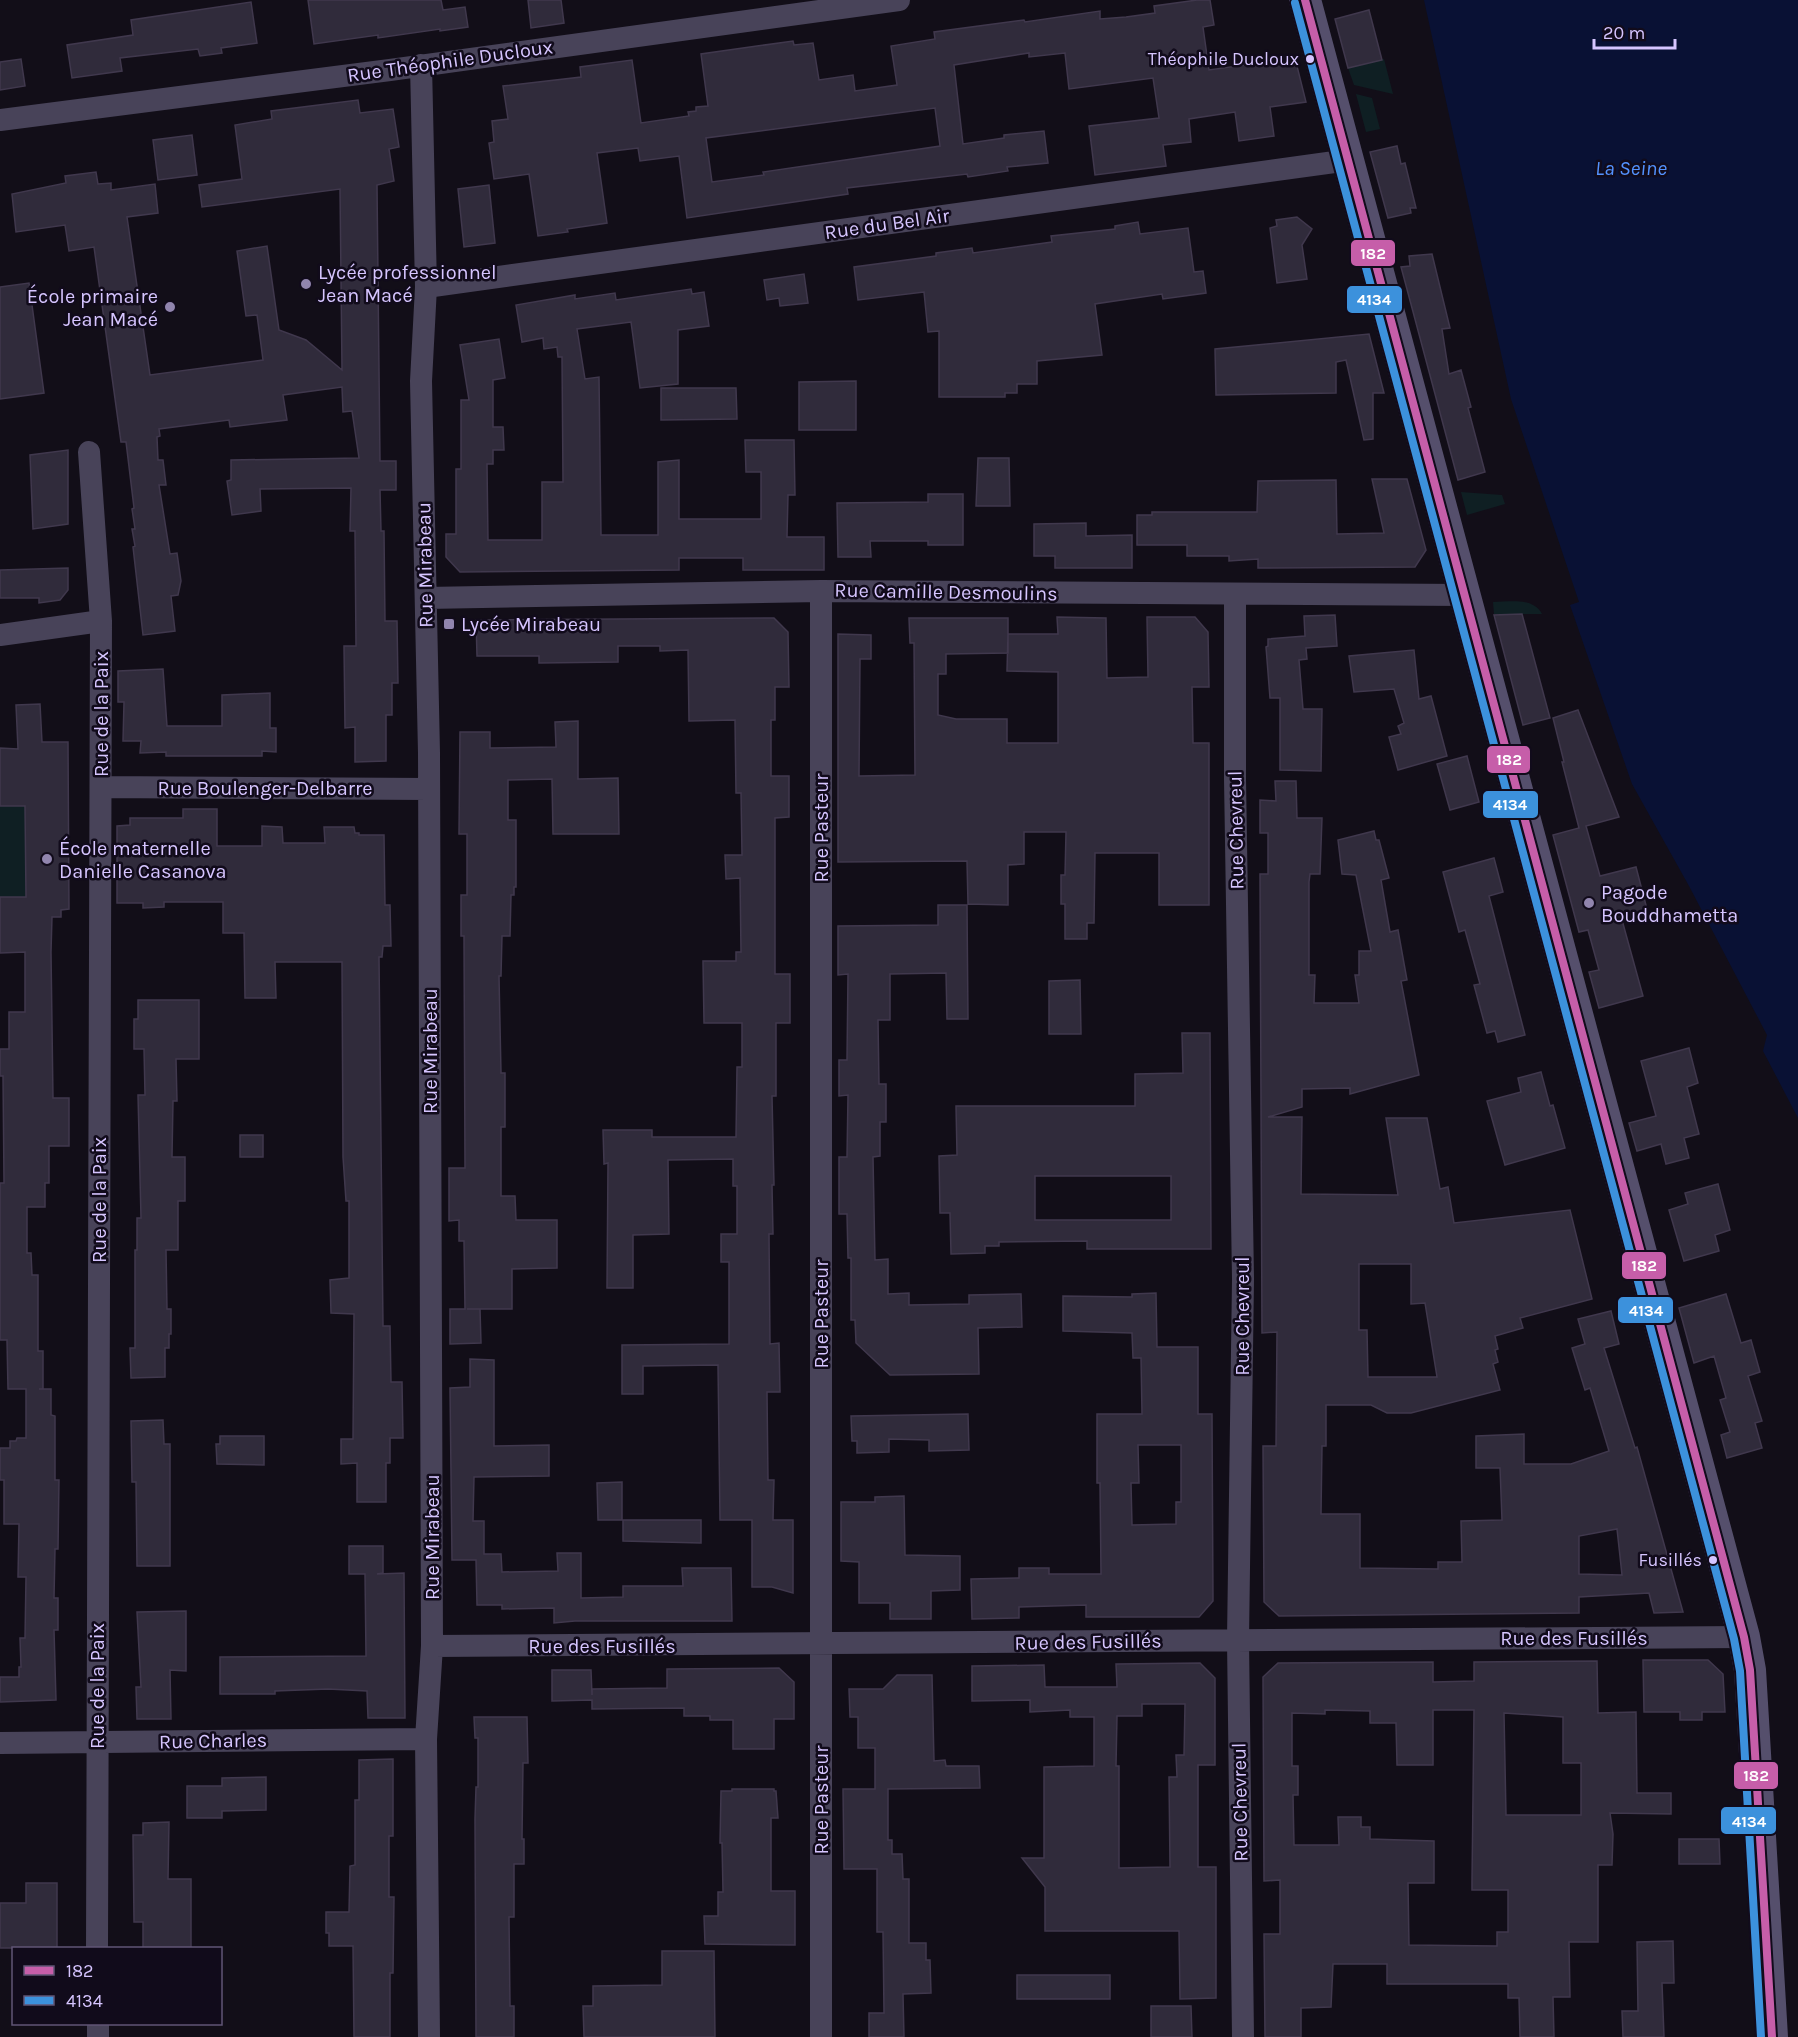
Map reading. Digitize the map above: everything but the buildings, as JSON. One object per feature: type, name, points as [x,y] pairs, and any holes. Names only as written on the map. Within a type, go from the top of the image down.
[{"type":"main road","points":[[1305,0],[1744,1637],[1750,1670],[1772,2037]]},
{"type":"street","name":"Rue Théophile Ducloux","points":[[0,120],[899,0]]},
{"type":"street","name":"Rue Mirabeau","points":[[421,65],[426,287],[421,381],[429,789],[432,1646],[426,1739],[429,2037]]},
{"type":"street","name":"Rue du Bel Air","points":[[426,287],[1349,160]]},
{"type":"street","name":"Rue de la Paix","points":[[89,452],[101,621],[97,1947]]},
{"type":"street","name":"Rue Camille Desmoulins","points":[[426,598],[820,591],[1466,595]]},
{"type":"street","name":"Rue Pasteur","points":[[820,591],[821,2037]]},
{"type":"street","name":"Rue Chevreul","points":[[1235,595],[1235,779],[1243,1279],[1238,1640],[1243,2037]]},
{"type":"street","points":[[0,636],[101,621]]},
{"type":"street","name":"Rue Boulenger-Delbarre","points":[[101,788],[429,789]]},
{"type":"street","name":"Rue des Fusillés","points":[[432,1646],[1744,1637]]},
{"type":"street","name":"Rue Charles","points":[[0,1743],[426,1739]]},
{"type":"shaded area","points":[[1384,59],[1393,94],[1354,85],[1348,68]]},
{"type":"shaded area","points":[[1356,94],[1372,98],[1380,129],[1366,132]]},
{"type":"shaded area","points":[[1461,492],[1502,495],[1505,504],[1467,515]]},
{"type":"shaded area","points":[[1493,602],[1527,603],[1533,605],[1542,614],[1494,614]]},
{"type":"shaded area","points":[[0,806],[25,806],[26,897],[0,897]]},
{"type":"water","name":"La Seine","points":[[1424,0],[1798,0],[1798,1118],[1763,1051],[1767,1035],[1689,886],[1632,784],[1570,605],[1579,602],[1511,399]]},
{"type":"transit line","name":"182","points":[[1305,0],[1744,1637],[1750,1670],[1772,2037]]},
{"type":"transit line","name":"4134","points":[[1295,3],[1734,1639],[1740,1671],[1761,2037]]},
{"type":"place","name":"Théophile Ducloux","points":[[1310,59]]},
{"type":"place","name":"Lycée professionnel Jean Macé","points":[[306,284]]},
{"type":"place","name":"École primaire Jean Macé","points":[[170,307]]},
{"type":"place","name":"Lycée Mirabeau","points":[[449,624]]},
{"type":"place","name":"École maternelle Danielle Casanova","points":[[47,859]]},
{"type":"place","name":"Pagode Bouddhametta","points":[[1589,903]]},
{"type":"place","name":"Fusillés","points":[[1713,1560]]}]
